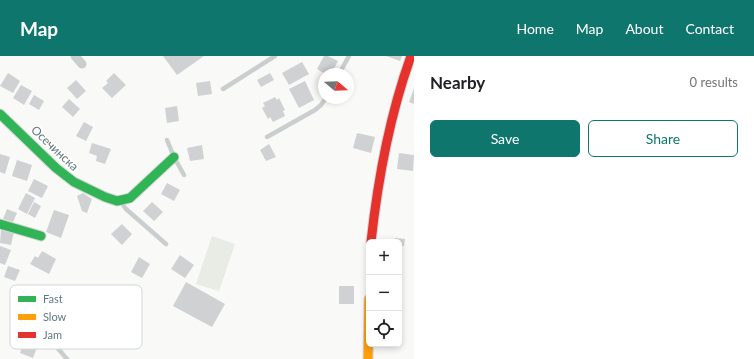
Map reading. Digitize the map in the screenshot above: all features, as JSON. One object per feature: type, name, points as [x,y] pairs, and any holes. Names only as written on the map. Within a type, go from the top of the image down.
[{"type":"street","points":[[75,56],[82,64]]},
{"type":"street","points":[[371,239],[378,182],[388,126],[399,87],[411,56]]},
{"type":"street","name":"Осечинска","points":[[0,114],[56,168],[74,182],[105,197],[121,201]]},
{"type":"street","points":[[121,201],[130,198],[174,157]]},
{"type":"street","points":[[0,224],[41,236]]},
{"type":"street","points":[[368,359],[369,311]]},
{"type":"lane","points":[[223,89],[275,56]]},
{"type":"lane","points":[[343,68],[349,56]]},
{"type":"lane","points":[[267,137],[315,110],[322,104]]},
{"type":"lane","points":[[167,140],[184,175]]},
{"type":"lane","points":[[121,201],[126,209],[166,244]]},
{"type":"lane","points":[[58,349],[67,359]]},
{"type":"shaded area","points":[[212,236],[235,244],[219,291],[196,284]]},
{"type":"building","points":[[163,56],[204,56],[177,75]]},
{"type":"building","points":[[324,56],[328,56],[338,61],[334,68],[317,69]]},
{"type":"building","points":[[386,56],[402,56],[400,61]]},
{"type":"building","points":[[302,62],[309,74],[289,85],[282,73]]},
{"type":"building","points":[[8,73],[20,81],[13,93],[0,86]]},
{"type":"building","points":[[114,73],[126,85],[112,98],[102,88],[108,83],[106,81]]},
{"type":"building","points":[[270,73],[274,80],[261,87],[257,80]]},
{"type":"building","points":[[76,80],[86,91],[77,99],[67,88]]},
{"type":"building","points":[[210,81],[212,94],[198,96],[196,83]]},
{"type":"building","points":[[305,81],[314,100],[299,108],[289,89]]},
{"type":"building","points":[[21,85],[32,91],[24,105],[13,98]]},
{"type":"building","points":[[414,88],[414,104],[409,102]]},
{"type":"building","points":[[34,95],[44,101],[39,110],[29,104]]},
{"type":"building","points":[[275,97],[277,100],[279,98],[285,110],[283,111],[285,116],[273,122],[270,117],[268,119],[262,108],[265,106],[263,103]]},
{"type":"building","points":[[69,99],[80,109],[73,117],[62,107]]},
{"type":"building","points":[[177,106],[179,121],[167,123],[165,108]]},
{"type":"building","points":[[84,122],[93,127],[86,141],[76,136]]},
{"type":"building","points":[[357,133],[375,137],[371,153],[353,148]]},
{"type":"building","points":[[92,143],[111,149],[105,164],[96,161],[97,156],[89,153]]},
{"type":"building","points":[[269,144],[276,157],[266,161],[260,150]]},
{"type":"building","points":[[202,145],[204,159],[190,161],[187,148]]},
{"type":"building","points":[[399,153],[414,155],[413,171],[397,169]]},
{"type":"building","points":[[0,154],[10,157],[5,174],[0,172]]},
{"type":"building","points":[[17,160],[32,165],[27,181],[12,176]]},
{"type":"building","points":[[34,179],[48,186],[42,198],[28,191]]},
{"type":"building","points":[[167,183],[180,190],[174,201],[161,194]]},
{"type":"building","points":[[26,193],[35,198],[27,214],[18,209]]},
{"type":"building","points":[[83,193],[92,199],[87,213],[82,211],[77,196]]},
{"type":"building","points":[[34,202],[41,206],[35,218],[28,214]]},
{"type":"building","points":[[152,202],[163,212],[154,221],[143,211]]},
{"type":"building","points":[[7,209],[17,213],[13,222],[3,219]]},
{"type":"building","points":[[54,210],[69,215],[61,238],[46,232]]},
{"type":"building","points":[[122,224],[132,234],[122,245],[111,234]]},
{"type":"building","points":[[1,229],[14,232],[11,245],[0,243]]},
{"type":"building","points":[[395,238],[405,239],[404,246],[402,246],[402,239]]},
{"type":"building","points":[[0,246],[11,250],[5,265],[0,263]]},
{"type":"building","points":[[42,251],[56,259],[49,274],[30,264],[35,256],[38,258]]},
{"type":"building","points":[[180,255],[194,265],[185,278],[171,269]]},
{"type":"building","points":[[139,257],[150,264],[142,278],[131,272]]},
{"type":"building","points":[[8,266],[20,270],[15,281],[4,277]]},
{"type":"building","points":[[186,282],[225,304],[212,327],[173,306]]},
{"type":"building","points":[[339,286],[354,286],[354,304],[339,304]]},
{"type":"building","points":[[22,349],[36,349],[33,358],[20,353]]},
{"type":"traffic: fast","points":[[0,114],[56,168],[74,182],[117,201],[130,198],[174,157]]},
{"type":"traffic: fast","points":[[0,224],[41,236]]},
{"type":"traffic: slow","points":[[368,359],[369,311]]},
{"type":"traffic: jam","points":[[371,239],[385,148],[396,102],[411,56]]}]
